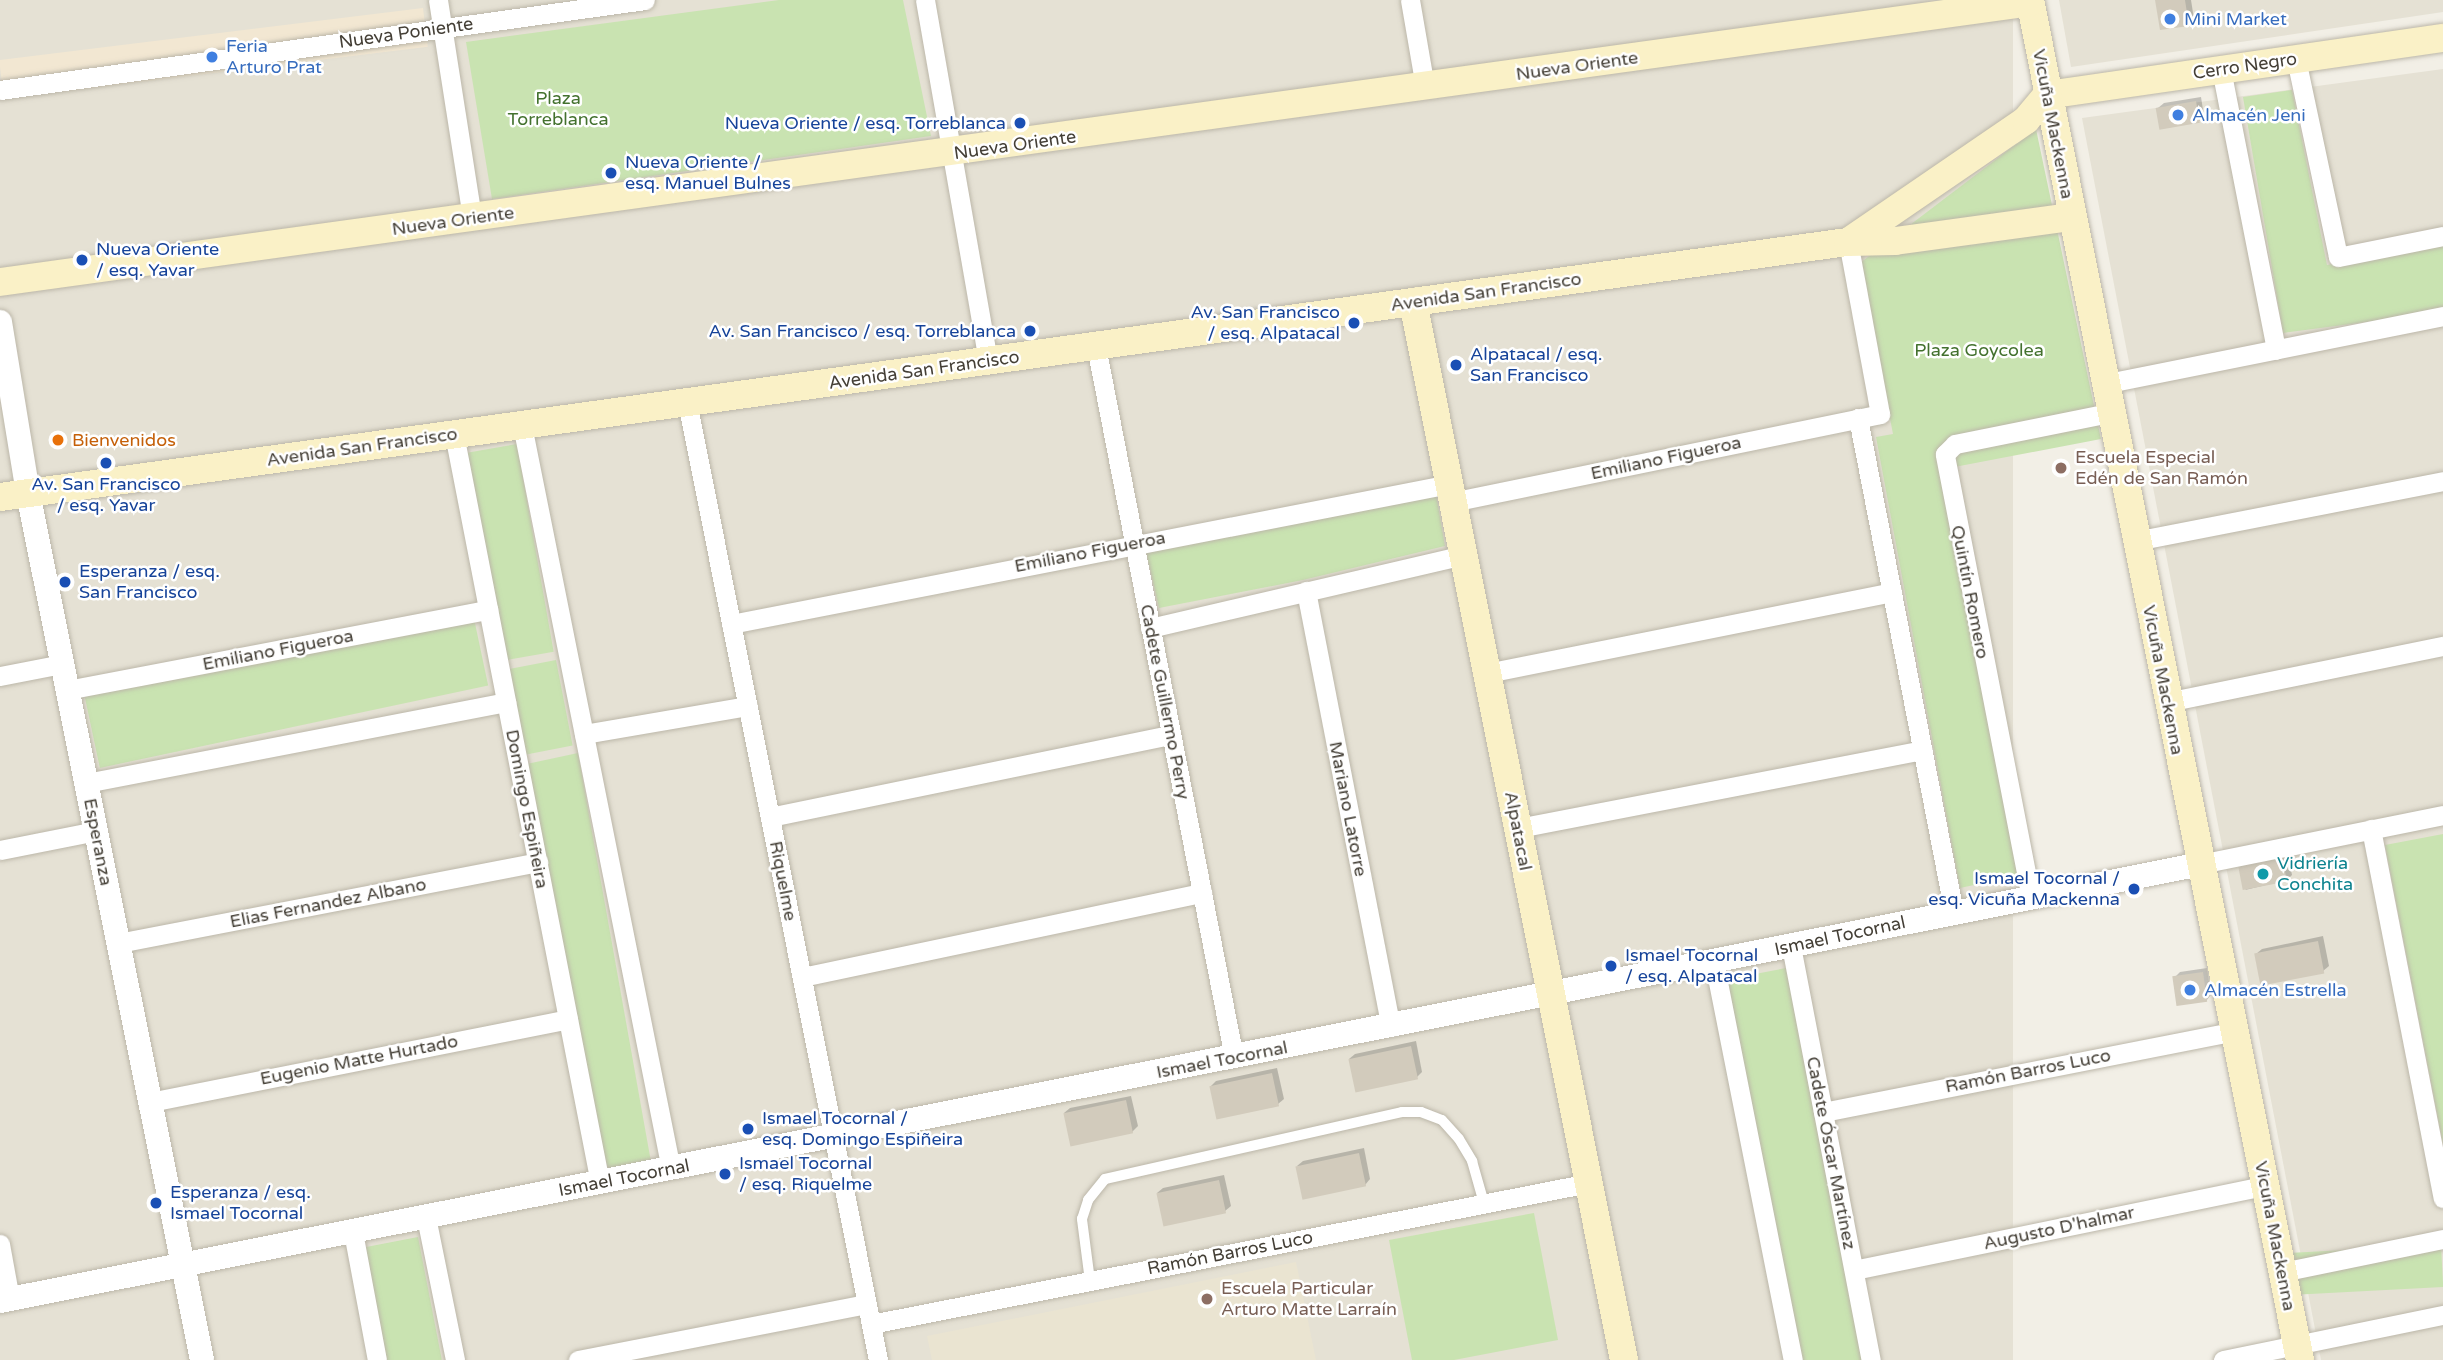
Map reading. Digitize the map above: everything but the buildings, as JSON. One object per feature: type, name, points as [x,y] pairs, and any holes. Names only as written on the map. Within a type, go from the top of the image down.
[{"type":"main road","name":"Nueva Oriente","points":[[0,282],[952,154],[2030,1]]},
{"type":"main road","name":"Vicuña Mackenna","points":[[2030,1],[2103,384],[2299,1352]]},
{"type":"main road","name":"Cerro Negro","points":[[2047,95],[2443,38]]},
{"type":"main road","name":"Avenida San Francisco","points":[[1848,242],[2026,120],[2047,95]]},
{"type":"main road","name":"Avenida San Francisco","points":[[0,497],[1848,242],[1895,241],[2071,217]]},
{"type":"main road","name":"Alpatacal","points":[[1413,302],[1624,1360]]},
{"type":"street","points":[[439,0],[472,218]]},
{"type":"street","name":"Nueva Poniente","points":[[0,90],[645,0]]},
{"type":"street","points":[[925,0],[988,361]]},
{"type":"street","points":[[1410,0],[1425,87]]},
{"type":"street","points":[[2296,59],[2338,257],[2443,236]]},
{"type":"street","points":[[2221,69],[2276,350]]},
{"type":"street","name":"Emiliano Figueroa","points":[[732,624],[1134,543],[1450,493],[1880,414],[1848,242]]},
{"type":"street","points":[[2103,384],[2443,316]]},
{"type":"street","name":"Esperanza","points":[[0,322],[28,493],[202,1360]]},
{"type":"street","name":"Cadete Guillermo Perry","points":[[1096,346],[1234,1058]]},
{"type":"street","name":"Riquelme","points":[[687,402],[878,1360]]},
{"type":"street","name":"Quintín Romero","points":[[2031,898],[1945,454],[1955,443],[2109,413]]},
{"type":"street","points":[[1858,418],[1954,913]]},
{"type":"street","points":[[522,425],[671,1169]]},
{"type":"street","name":"Domingo Espiñeira","points":[[454,434],[600,1183]]},
{"type":"street","points":[[2135,541],[2443,481]]},
{"type":"street","points":[[1150,628],[1463,555]]},
{"type":"street","name":"Mariano Latorre","points":[[1306,592],[1391,1027]]},
{"type":"street","points":[[1487,673],[1892,592]]},
{"type":"street","name":"Emiliano Figueroa","points":[[67,690],[488,610]]},
{"type":"street","points":[[2167,702],[2443,646]]},
{"type":"street","points":[[0,676],[62,664]]},
{"type":"street","points":[[86,783],[506,702]]},
{"type":"street","points":[[584,734],[748,706]]},
{"type":"street","points":[[770,817],[1171,735]]},
{"type":"street","points":[[1518,828],[1923,750]]},
{"type":"street","name":"Ismael Tocornal","points":[[5,1300],[1552,995],[2443,815]]},
{"type":"street","points":[[2371,829],[2443,1198]]},
{"type":"street","points":[[0,850],[96,831]]},
{"type":"street","name":"Elias Fernandez Albano","points":[[118,943],[538,862]]},
{"type":"street","points":[[802,977],[1202,893]]},
{"type":"street","name":"Cadete Óscar Martínez","points":[[1791,946],[1871,1360]]},
{"type":"street","points":[[1714,962],[1793,1360]]},
{"type":"street","name":"Eugenio Matte Hurtado","points":[[150,1102],[568,1019]]},
{"type":"street","name":"Ramón Barros Luco","points":[[1823,1112],[2234,1031]]},
{"type":"street","name":"Ramón Barros Luco","points":[[871,1324],[1589,1183]]},
{"type":"street","name":"Augusto D'halmar","points":[[1854,1270],[2265,1186]]},
{"type":"street","points":[[426,1217],[455,1360]]},
{"type":"street","points":[[353,1232],[377,1360]]},
{"type":"street","points":[[2282,1272],[2443,1239]]},
{"type":"street","points":[[0,1244],[5,1300]]},
{"type":"street","points":[[579,1360],[867,1304]]},
{"type":"street","points":[[2222,1360],[2299,1352],[2443,1315]]},
{"type":"lane","points":[[1090,1281],[1082,1219],[1088,1200],[1105,1179],[1402,1112],[1421,1112],[1442,1121],[1460,1139],[1472,1161],[1484,1203]]},
{"type":"shaded area","points":[[0,0],[2013,0],[2013,1360],[0,1360]]},
{"type":"shaded area","points":[[2059,0],[2443,0],[2443,12],[2071,67]]},
{"type":"shaded area","name":"Feria Arturo Prat","points":[[423,8],[428,47],[4,99],[0,60]]},
{"type":"shaded area","points":[[2443,69],[2443,1360],[2321,1360],[2082,118]]},
{"type":"shaded area","name":"Escuela Particular Arturo Matte Larraín","points":[[1296,1262],[1316,1360],[932,1360],[927,1336]]},
{"type":"green space","name":"Plaza Torreblanca","points":[[779,0],[903,0],[931,136],[492,199],[466,42]]},
{"type":"green space","points":[[2292,90],[2327,265],[2443,243],[2443,312],[2283,333],[2243,97]]},
{"type":"green space","name":"Plaza Goycolea","points":[[2036,129],[2101,439],[1944,469],[2021,875],[1960,888],[1876,437],[1893,434],[1860,263]]},
{"type":"green space","points":[[517,444],[554,652],[499,661],[463,454]]},
{"type":"green space","points":[[1436,494],[1445,546],[1303,580],[1159,608],[1146,552]]},
{"type":"green space","points":[[473,614],[488,685],[100,768],[85,697]]},
{"type":"green space","points":[[556,660],[573,745],[523,755],[506,670]]},
{"type":"green space","points":[[578,753],[651,1162],[604,1169],[522,765]]},
{"type":"green space","points":[[2443,834],[2443,1144],[2385,845]]},
{"type":"green space","points":[[1786,968],[1862,1360],[1795,1360],[1721,981]]},
{"type":"green space","points":[[1534,1213],[1558,1340],[1454,1360],[1412,1360],[1389,1240]]},
{"type":"green space","points":[[418,1237],[442,1360],[387,1360],[365,1247]]},
{"type":"green space","points":[[2441,1245],[2443,1287],[2295,1295],[2293,1253]]},
{"type":"place","name":"Mini Market","points":[[2170,19]]},
{"type":"place","name":"Feria Arturo Prat","points":[[212,57]]},
{"type":"place","name":"Almacén Jeni","points":[[2178,115]]},
{"type":"place","name":"Nueva Oriente / esq. Torreblanca","points":[[1020,123]]},
{"type":"place","name":"Nueva Oriente / esq. Manuel Bulnes","points":[[611,173]]},
{"type":"place","name":"Nueva Oriente / esq. Yavar","points":[[82,260]]},
{"type":"place","name":"Av. San Francisco / esq. Alpatacal","points":[[1354,323]]},
{"type":"place","name":"Av. San Francisco / esq. Torreblanca","points":[[1030,331]]},
{"type":"place","name":"Alpatacal / esq. San Francisco","points":[[1456,365]]},
{"type":"place","name":"Bienvenidos","points":[[58,440]]},
{"type":"place","name":"Av. San Francisco / esq. Yavar","points":[[106,463]]},
{"type":"place","name":"Escuela Especial Edén de San Ramón","points":[[2061,468]]},
{"type":"place","name":"Esperanza / esq. San Francisco","points":[[65,582]]},
{"type":"place","name":"Vidriería Conchita","points":[[2263,874]]},
{"type":"place","name":"Ismael Tocornal / esq. Vicuña Mackenna","points":[[2134,889]]},
{"type":"place","name":"Ismael Tocornal / esq. Alpatacal","points":[[1611,966]]},
{"type":"place","name":"Almacén Estrella","points":[[2190,990]]},
{"type":"place","name":"Ismael Tocornal / esq. Domingo Espiñeira","points":[[748,1129]]},
{"type":"place","name":"Ismael Tocornal / esq. Riquelme","points":[[725,1174]]},
{"type":"place","name":"Esperanza / esq. Ismael Tocornal","points":[[156,1203]]},
{"type":"place","name":"Escuela Particular Arturo Matte Larraín","points":[[1207,1299]]}]
